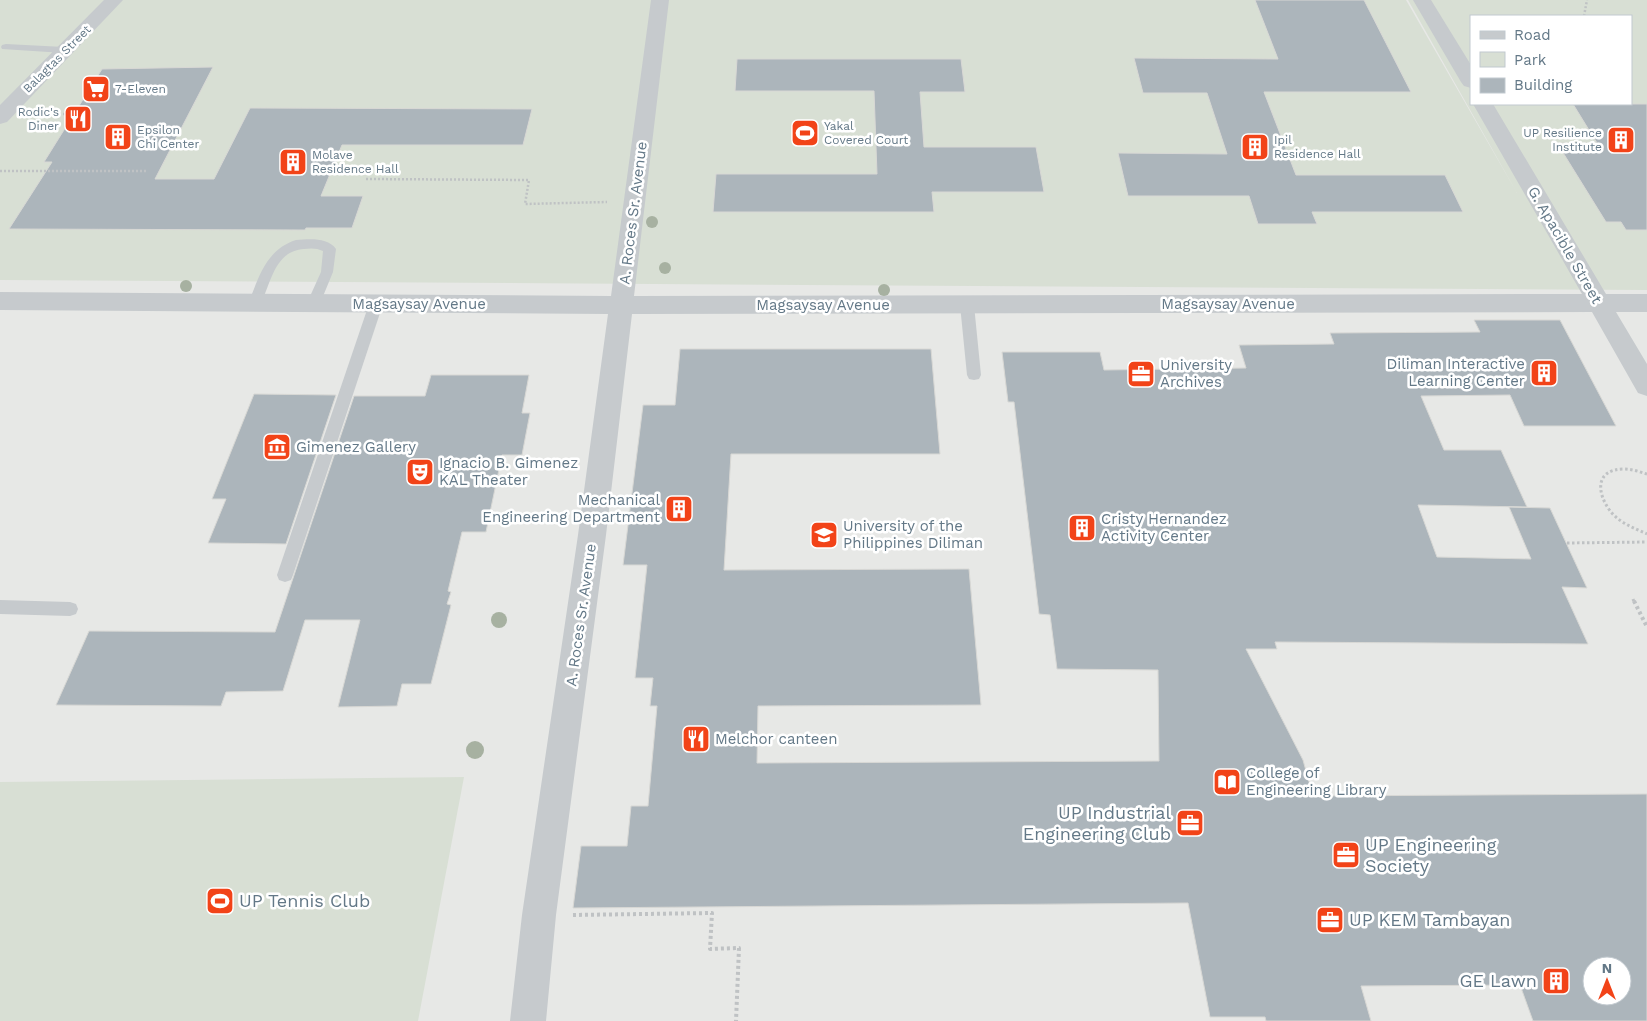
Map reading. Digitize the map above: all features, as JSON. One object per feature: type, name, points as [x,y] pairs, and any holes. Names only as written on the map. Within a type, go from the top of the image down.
[{"type":"street","name":"Balagtas Street","points":[[0,117],[114,0]]},
{"type":"street","name":"A. Roces Sr. Avenue","points":[[528,1021],[539,915],[622,304],[660,0]]},
{"type":"street","points":[[1422,0],[1470,80]]},
{"type":"street","name":"G. Apacible Street","points":[[1484,105],[1647,386]]},
{"type":"street","name":"Magsaysay Avenue","points":[[0,301],[967,305],[1647,303]]},
{"type":"lane","points":[[2,50],[64,50]]},
{"type":"lane","points":[[255,302],[271,263],[283,249],[298,243],[321,244],[330,249],[327,272],[314,303]]},
{"type":"lane","points":[[285,576],[376,304]]},
{"type":"lane","points":[[967,305],[974,375]]},
{"type":"lane","points":[[0,607],[70,609]]},
{"type":"path","points":[[1584,15],[1587,0]]},
{"type":"path","points":[[0,172],[147,171]]},
{"type":"path","points":[[366,179],[529,180],[525,204],[635,200]]},
{"type":"path","points":[[1647,474],[1624,469],[1613,470],[1604,474],[1600,482],[1599,491],[1602,501],[1614,516],[1632,529],[1647,534]]},
{"type":"path","points":[[1567,543],[1647,542]]},
{"type":"path","points":[[1633,598],[1647,627]]},
{"type":"path","points":[[539,915],[712,913],[710,949],[739,948],[736,1021]]},
{"type":"shaded area","name":"University of the Philippines Diliman","points":[[0,0],[1647,0],[1647,1021],[0,1021]]},
{"type":"green space","points":[[0,0],[1406,0],[1517,193],[1408,0],[1647,0],[1647,290],[0,280]]},
{"type":"green space","name":"UP Tennis Club","points":[[464,777],[418,1021],[0,1021],[0,782]]},
{"type":"building","name":"Ipil Residence Hall","points":[[1255,0],[1364,0],[1411,92],[1264,92],[1296,175],[1445,175],[1463,212],[1312,212],[1317,224],[1258,224],[1249,196],[1128,196],[1118,153],[1227,154],[1207,93],[1143,93],[1134,58],[1278,59]]},
{"type":"building","points":[[737,59],[961,59],[965,92],[920,92],[924,147],[1036,147],[1044,192],[932,192],[934,212],[713,212],[716,174],[877,174],[874,91],[735,91]]},
{"type":"building","name":"Molave Residence Hall","points":[[213,67],[155,179],[214,179],[250,108],[532,109],[523,145],[342,145],[321,196],[363,196],[352,228],[306,228],[305,230],[9,229],[52,162],[44,162],[102,69]]},
{"type":"building","points":[[1647,104],[1647,230],[1626,230],[1621,222],[1606,222],[1557,143],[1597,143],[1574,105]]},
{"type":"building","points":[[1474,320],[1560,320],[1616,426],[1524,426],[1510,395],[1421,396],[1444,450],[1501,450],[1527,507],[1418,505],[1437,557],[1531,559],[1509,507],[1550,508],[1587,588],[1562,587],[1588,644],[1275,642],[1277,649],[1246,649],[1303,760],[1313,796],[1647,794],[1647,1021],[1533,1021],[1520,985],[1361,986],[1371,1021],[1266,1021],[1265,1017],[1210,1017],[1188,903],[573,908],[581,846],[627,846],[631,806],[648,806],[657,706],[650,706],[653,678],[635,678],[647,565],[623,565],[643,405],[675,405],[680,349],[931,349],[940,454],[731,454],[724,570],[969,569],[981,705],[758,706],[757,763],[1159,761],[1158,670],[1057,669],[1050,615],[1039,614],[1014,402],[1008,402],[1002,352],[1100,352],[1104,370],[1246,368],[1239,345],[1334,344],[1330,333],[1480,332]]},
{"type":"building","points":[[431,375],[529,375],[522,413],[530,413],[522,455],[502,455],[486,532],[462,532],[448,591],[451,592],[447,604],[451,605],[431,684],[402,684],[397,706],[338,707],[360,620],[305,620],[283,691],[226,692],[221,706],[56,705],[89,631],[275,632],[354,396],[425,396]]},
{"type":"building","points":[[254,394],[336,395],[286,544],[208,543],[226,499],[212,499]]},
{"type":"place","name":"7-Eleven","points":[[96,89]]},
{"type":"place","name":"Rodic's Diner","points":[[78,119]]},
{"type":"place","name":"Yakal Covered Court","points":[[805,133]]},
{"type":"place","name":"Epsilon Chi Center","points":[[118,137]]},
{"type":"place","name":"UP Resilience Institute","points":[[1621,140]]},
{"type":"place","name":"Ipil Residence Hall","points":[[1255,147]]},
{"type":"place","name":"Molave Residence Hall","points":[[293,162]]},
{"type":"place","name":"Diliman Interactive Learning Center","points":[[1544,373]]},
{"type":"place","name":"University Archives","points":[[1141,374]]},
{"type":"place","name":"Gimenez Gallery","points":[[277,447]]},
{"type":"place","name":"Ignacio B. Gimenez KAL Theater","points":[[420,472]]},
{"type":"place","name":"Mechanical Engineering Department","points":[[679,509]]},
{"type":"place","name":"Cristy Hernandez Activity Center","points":[[1082,528]]},
{"type":"place","name":"University of the Philippines Diliman","points":[[824,535]]},
{"type":"place","name":"Melchor canteen","points":[[696,739]]},
{"type":"place","name":"College of Engineering Library","points":[[1227,782]]},
{"type":"place","name":"UP Industrial Engineering Club","points":[[1190,823]]},
{"type":"place","name":"UP Engineering Society","points":[[1346,855]]},
{"type":"place","name":"UP Tennis Club","points":[[220,901]]},
{"type":"place","name":"UP KEM Tambayan","points":[[1330,920]]},
{"type":"place","name":"GE Lawn","points":[[1556,981]]}]
